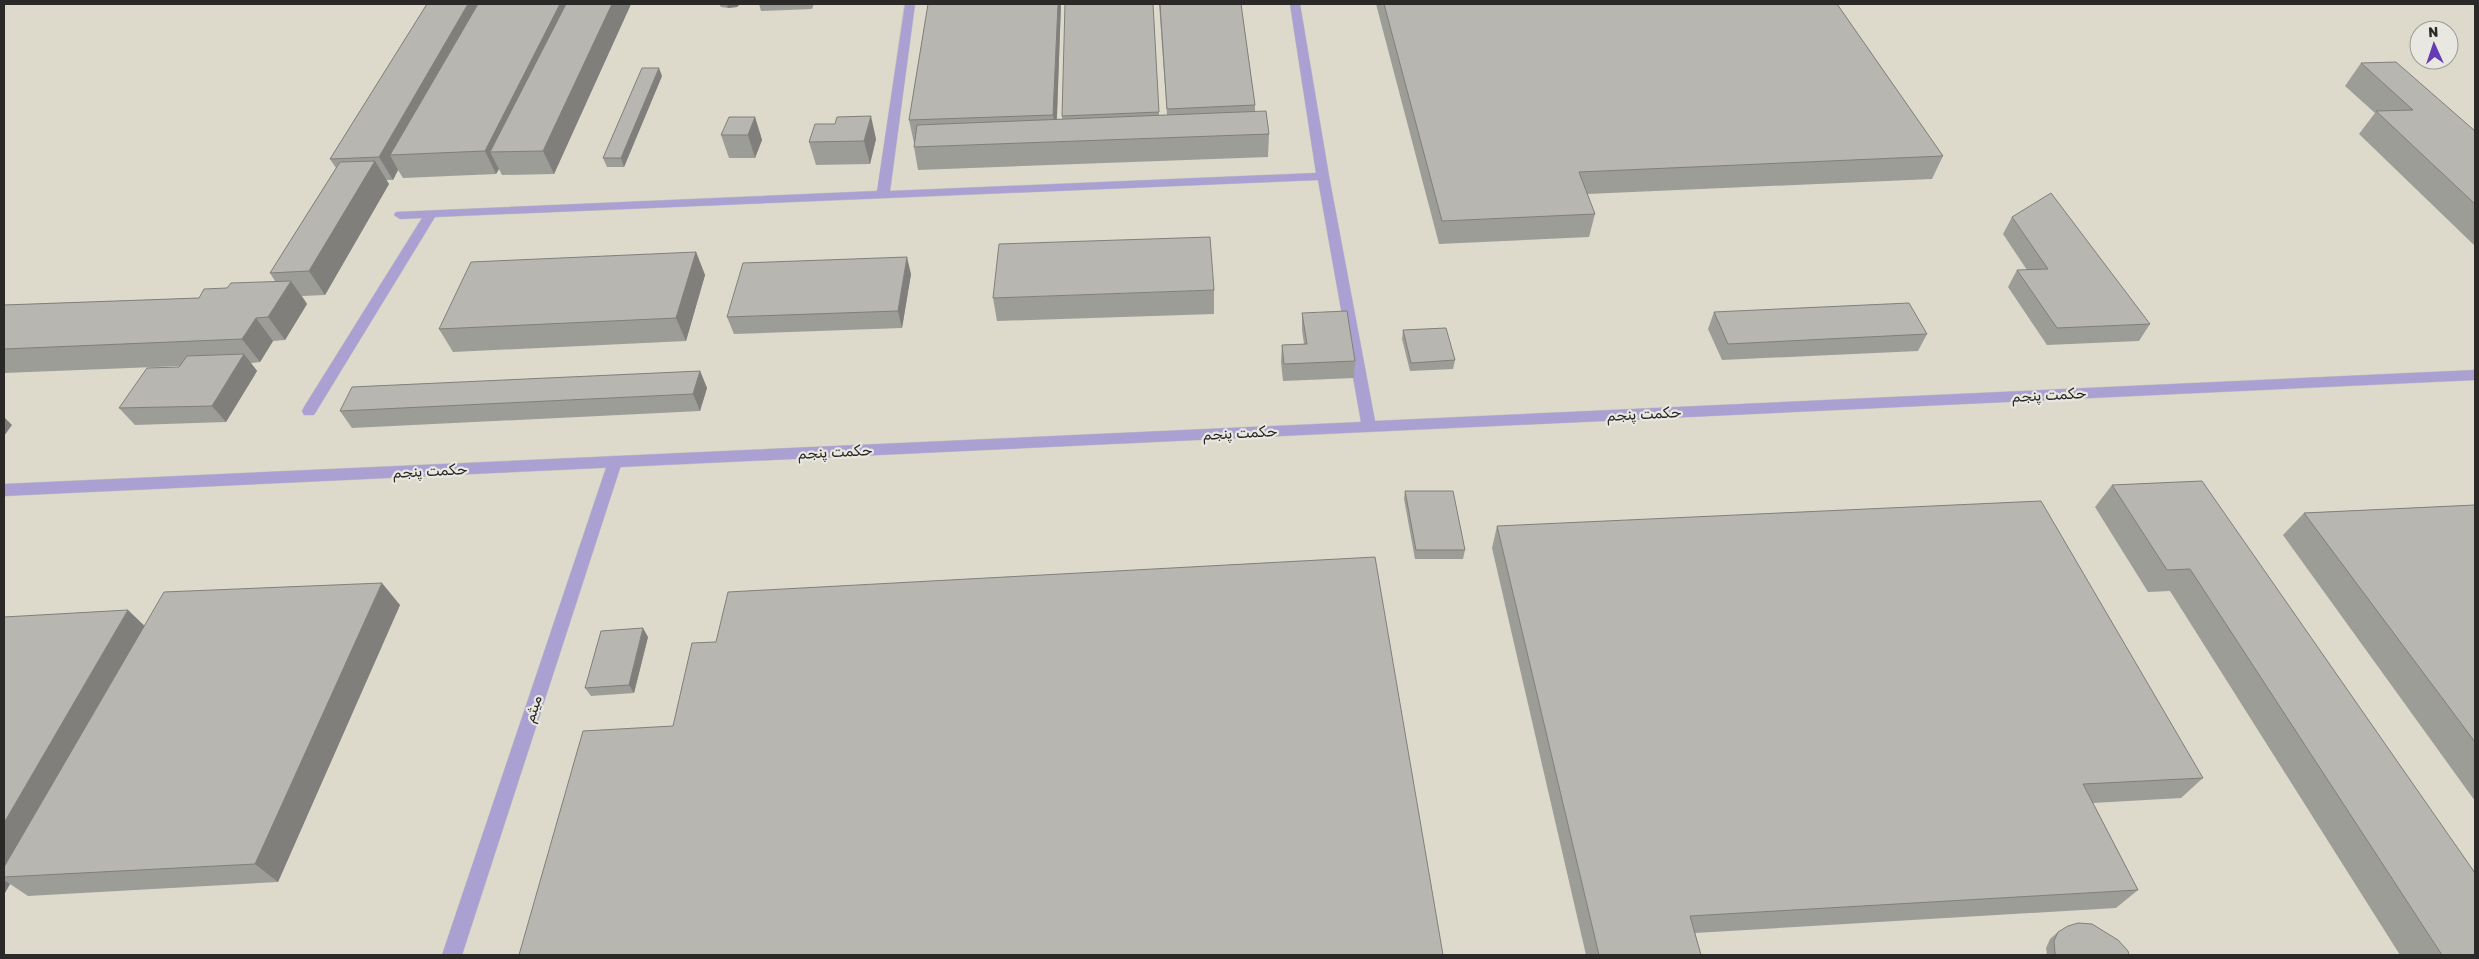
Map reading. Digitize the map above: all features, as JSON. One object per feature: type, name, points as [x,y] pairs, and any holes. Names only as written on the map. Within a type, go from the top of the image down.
[{"type":"street","points":[[883,195],[910,4]]},
{"type":"street","points":[[1295,4],[1323,176],[1369,427]]},
{"type":"street","points":[[400,215],[1323,176]]},
{"type":"street","points":[[310,412],[431,214]]},
{"type":"street","name":"حکمت پنجم","points":[[4,490],[2475,375]]},
{"type":"street","name":"میثم","points":[[452,955],[615,462]]},
{"type":"shaded area","points":[[4,4],[2475,4],[2475,955],[4,955]]},
{"type":"building","points":[[427,4],[468,4],[379,157],[330,159]]},
{"type":"building","points":[[478,4],[560,4],[485,151],[390,155]]},
{"type":"building","points":[[566,4],[612,4],[543,151],[490,152]]},
{"type":"building","points":[[928,4],[1058,4],[1053,115],[909,120]]},
{"type":"building","points":[[1065,4],[1153,4],[1159,112],[1062,116]]},
{"type":"building","points":[[1160,4],[1241,4],[1255,105],[1167,109]]},
{"type":"building","points":[[1384,4],[1837,4],[1943,156],[1579,172],[1595,214],[1442,221]]},
{"type":"building","points":[[2396,62],[2475,131],[2475,204],[2376,111],[2413,110],[2361,63]]},
{"type":"building","points":[[642,68],[659,68],[621,158],[603,158]]},
{"type":"building","points":[[1266,111],[1269,134],[914,147],[917,125]]},
{"type":"building","points":[[871,116],[864,141],[809,142],[815,124],[835,124],[837,117]]},
{"type":"building","points":[[729,117],[755,117],[748,135],[721,135]]},
{"type":"building","points":[[375,161],[309,271],[270,273],[340,162]]},
{"type":"building","points":[[2051,193],[2150,324],[2057,328],[2017,270],[2048,269],[2012,217]]},
{"type":"building","points":[[1210,237],[1214,290],[993,298],[999,244]]},
{"type":"building","points":[[696,252],[676,318],[439,329],[471,262]]},
{"type":"building","points":[[907,257],[898,311],[727,317],[743,263]]},
{"type":"building","points":[[291,281],[268,317],[256,318],[242,339],[4,349],[4,305],[199,298],[204,289],[227,288],[231,283]]},
{"type":"building","points":[[1909,303],[1927,334],[1728,344],[1714,312]]},
{"type":"building","points":[[1347,311],[1355,361],[1284,364],[1282,345],[1307,344],[1302,313]]},
{"type":"building","points":[[1446,328],[1455,360],[1411,363],[1403,330]]},
{"type":"building","points":[[244,354],[212,406],[119,408],[147,368],[179,367],[187,356]]},
{"type":"building","points":[[700,371],[693,394],[340,411],[352,387]]},
{"type":"building","points":[[2202,481],[2475,873],[2475,955],[2442,955],[2190,569],[2167,570],[2112,485]]},
{"type":"building","points":[[1405,491],[1453,491],[1465,550],[1416,550]]},
{"type":"building","points":[[2041,501],[2203,778],[2083,784],[2138,890],[1690,916],[1701,955],[1599,955],[1497,526]]},
{"type":"building","points":[[2475,505],[2475,742],[2304,513]]},
{"type":"building","points":[[1375,557],[1443,955],[519,955],[583,731],[673,726],[692,643],[716,642],[728,592]]},
{"type":"building","points":[[382,583],[255,864],[4,877],[4,867],[164,592]]},
{"type":"building","points":[[128,610],[4,823],[4,617]]},
{"type":"building","points":[[643,628],[629,685],[585,688],[601,631]]},
{"type":"building","points":[[2078,923],[2092,924],[2118,940],[2128,951],[2129,955],[2056,955],[2054,941],[2058,932]]}]
